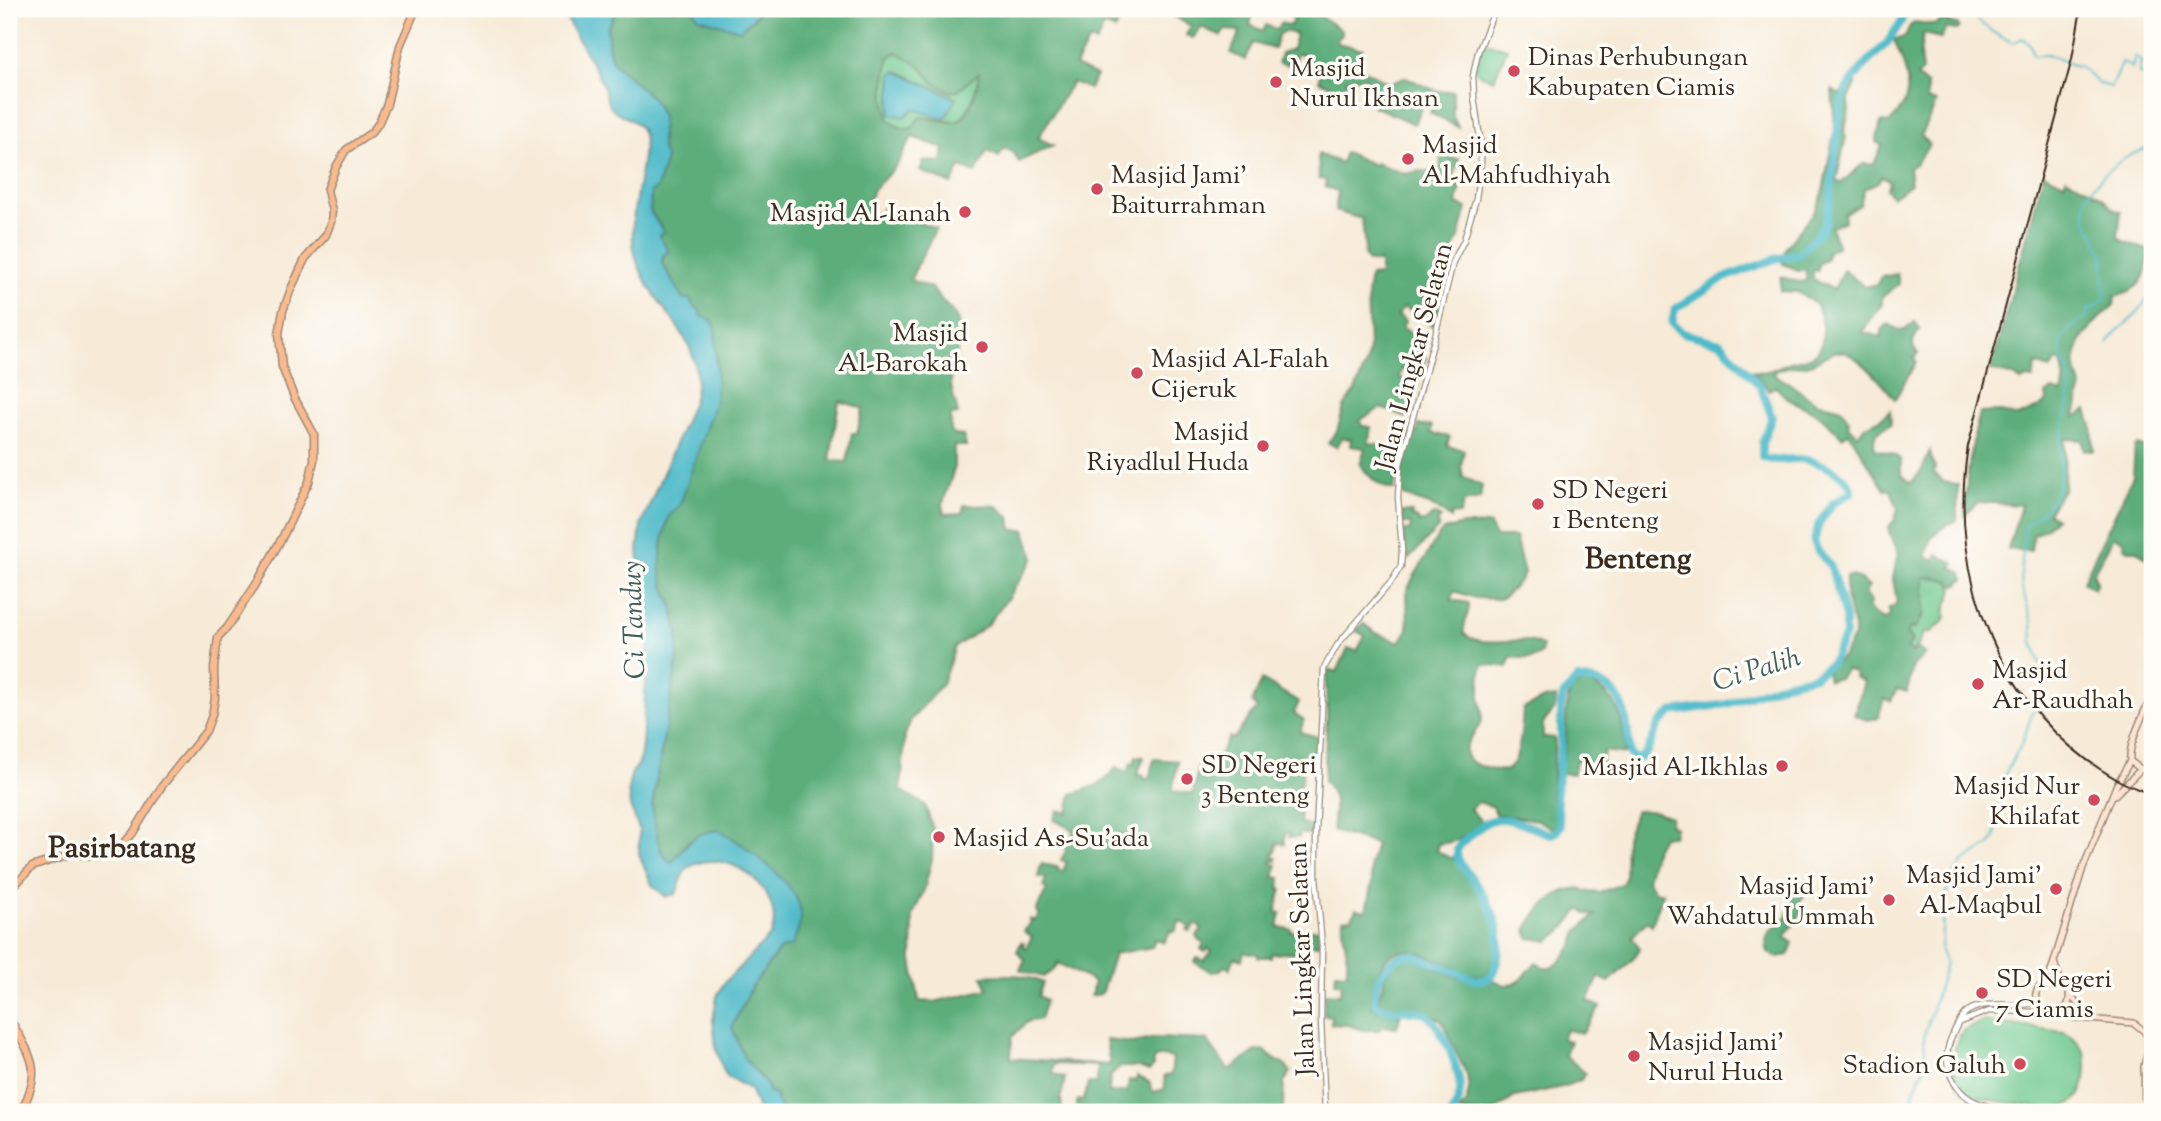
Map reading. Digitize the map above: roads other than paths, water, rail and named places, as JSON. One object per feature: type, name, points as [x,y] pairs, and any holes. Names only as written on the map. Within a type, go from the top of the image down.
[{"type":"main road","points":[[9,905],[15,886],[32,867],[61,857],[95,856],[118,850],[133,833],[162,786],[206,731],[215,698],[214,668],[218,637],[255,586],[283,536],[309,482],[314,460],[313,434],[282,367],[279,334],[283,311],[305,259],[326,234],[331,222],[332,211],[327,190],[336,167],[346,150],[372,132],[387,104],[400,46],[416,9]]},
{"type":"main road","points":[[2146,1112],[2144,1066],[2147,1036],[2134,1023],[2044,1012],[2036,1002],[2038,989],[2048,981],[2080,877],[2116,786],[2130,761],[2132,745],[2152,694]]},
{"type":"main road","points":[[2130,761],[2152,773]]},
{"type":"main road","points":[[2112,797],[2141,769]]},
{"type":"main road","points":[[2054,962],[2061,982],[2090,1019]]},
{"type":"main road","points":[[2048,981],[2061,982]]},
{"type":"main road","points":[[2058,1014],[2068,1004],[2070,994]]},
{"type":"main road","points":[[9,1017],[29,1056],[33,1071],[31,1088],[21,1112]]},
{"type":"main road","points":[[2147,1054],[2151,1065],[2152,1112]]},
{"type":"street","name":"Jalan Lingkar Selatan","points":[[1325,1112],[1321,1013],[1322,946],[1316,842],[1324,668],[1338,644],[1396,576],[1401,566],[1398,497],[1401,456],[1453,262],[1464,240],[1476,199],[1481,145],[1473,76],[1482,40],[1495,9]]},
{"type":"street","points":[[2018,1112],[1982,1105],[1962,1094],[1949,1073],[1948,1049],[1962,1015],[1967,1011],[1988,1004],[2018,1006],[2036,1002]]},
{"type":"street","points":[[1988,1004],[1989,1011]]},
{"type":"street","points":[[1959,1023],[1989,1011],[2044,1012]]},
{"type":"water","points":[[566,9],[617,9],[607,28],[613,62],[652,98],[662,116],[661,147],[666,159],[657,188],[651,192],[650,211],[664,233],[659,235],[669,252],[663,255],[662,263],[683,299],[690,299],[694,307],[699,309],[701,316],[710,319],[715,325],[715,401],[680,505],[668,517],[662,545],[660,568],[678,632],[678,656],[652,806],[658,841],[662,853],[670,862],[697,836],[720,830],[769,866],[792,891],[798,903],[801,919],[792,946],[780,949],[751,988],[732,1027],[744,1058],[767,1085],[768,1092],[775,1095],[781,1112],[759,1112],[750,1089],[727,1077],[716,1047],[713,1020],[717,996],[724,983],[771,935],[774,918],[762,887],[734,866],[717,861],[701,862],[685,870],[676,894],[666,897],[652,885],[639,855],[639,829],[630,806],[628,789],[632,772],[639,763],[642,746],[649,635],[638,550],[641,525],[693,402],[696,379],[694,359],[686,341],[652,292],[635,254],[633,221],[643,153],[642,132],[640,127],[610,106],[599,77],[567,20]]},
{"type":"water","points":[[693,9],[761,9],[740,30],[699,18]]},
{"type":"water","points":[[896,71],[956,98],[947,116],[941,118],[914,109],[904,117],[890,114],[892,74]]},
{"type":"waterway","name":"Ci Palih","points":[[1452,1112],[1459,1097],[1459,1083],[1453,1060],[1437,1026],[1423,1013],[1386,1009],[1375,1004],[1376,987],[1379,978],[1390,964],[1404,956],[1413,955],[1476,980],[1491,977],[1499,950],[1497,924],[1486,900],[1462,867],[1458,849],[1462,842],[1481,826],[1496,819],[1511,820],[1552,834],[1557,831],[1560,826],[1556,795],[1561,744],[1561,705],[1563,696],[1577,679],[1601,684],[1618,698],[1625,716],[1630,755],[1640,758],[1647,752],[1659,724],[1672,712],[1727,704],[1785,683],[1815,676],[1832,662],[1845,635],[1845,617],[1831,567],[1814,542],[1819,523],[1833,503],[1852,492],[1850,485],[1839,474],[1814,462],[1799,459],[1771,460],[1762,457],[1762,443],[1772,417],[1760,386],[1721,343],[1683,333],[1672,323],[1675,309],[1722,279],[1775,259],[1799,254],[1818,234],[1825,223],[1830,203],[1839,113],[1847,88],[1887,43],[1901,22],[1905,9]]},
{"type":"waterway","points":[[1963,9],[1994,33],[2014,43],[2022,38],[2030,45],[2035,56],[2047,54],[2079,66],[2099,84],[2111,87],[2122,62],[2132,68],[2135,57],[2141,61],[2139,74],[2152,75]]},
{"type":"waterway","points":[[1910,1112],[1914,1090],[1926,1063],[1924,1035],[1946,964],[1941,951],[1943,912],[1948,887],[1952,876],[1963,862],[1990,845],[1995,837],[2003,778],[2023,741],[2043,679],[2033,642],[2032,621],[2022,589],[2021,569],[2026,526],[2049,504],[2059,482],[2061,442],[2070,386],[2061,342],[2068,331],[2088,316],[2088,311],[2105,298],[2103,253],[2085,217],[2085,203],[2088,193],[2103,175],[2132,154],[2152,147]]},
{"type":"waterway","points":[[2108,344],[2115,333],[2135,316],[2152,292]]},
{"type":"railway","points":[[2081,9],[2072,59],[1968,446],[1964,495],[1966,544],[1975,591],[1991,637],[2013,680],[2042,718],[2077,752],[2118,780],[2152,795]]},
{"type":"place","name":"Dinas Perhubungan Kabupaten Ciamis","points":[[1514,71]]},
{"type":"place","name":"Masjid Nurul Ikhsan","points":[[1276,82]]},
{"type":"place","name":"Masjid Al-Mahfudhiyah","points":[[1408,159]]},
{"type":"place","name":"Masjid Jami' Baiturrahman","points":[[1097,189]]},
{"type":"place","name":"Masjid Al-Ianah","points":[[965,212]]},
{"type":"place","name":"Masjid Al-Barokah","points":[[982,347]]},
{"type":"place","name":"Masjid Al-Falah Cijeruk","points":[[1137,373]]},
{"type":"place","name":"Masjid Riyadlul Huda","points":[[1263,446]]},
{"type":"place","name":"SD Negeri 1 Benteng","points":[[1538,504]]},
{"type":"place","name":"Masjid Ar-Raudhah","points":[[1978,684]]},
{"type":"place","name":"Masjid Al-Ikhlas","points":[[1782,766]]},
{"type":"place","name":"SD Negeri 3 Benteng","points":[[1187,779]]},
{"type":"place","name":"Masjid Nur Khilafat","points":[[2094,800]]},
{"type":"place","name":"Masjid As-Su'ada","points":[[939,837]]},
{"type":"place","name":"Masjid Jami' Al-Maqbul","points":[[2056,889]]},
{"type":"place","name":"Masjid Jami' Wahdatul Ummah","points":[[1889,900]]},
{"type":"place","name":"SD Negeri 7 Ciamis","points":[[1982,993]]},
{"type":"place","name":"Masjid Jami' Nurul Huda","points":[[1634,1056]]},
{"type":"place","name":"Stadion Galuh","points":[[2020,1064]]},
{"type":"district","name":"Benteng","points":[[1638,558]]},
{"type":"district","name":"Pasirbatang","points":[[122,847]]},
{"type":"water label","name":"Ci Tanduy","points":[[632,620]]}]
